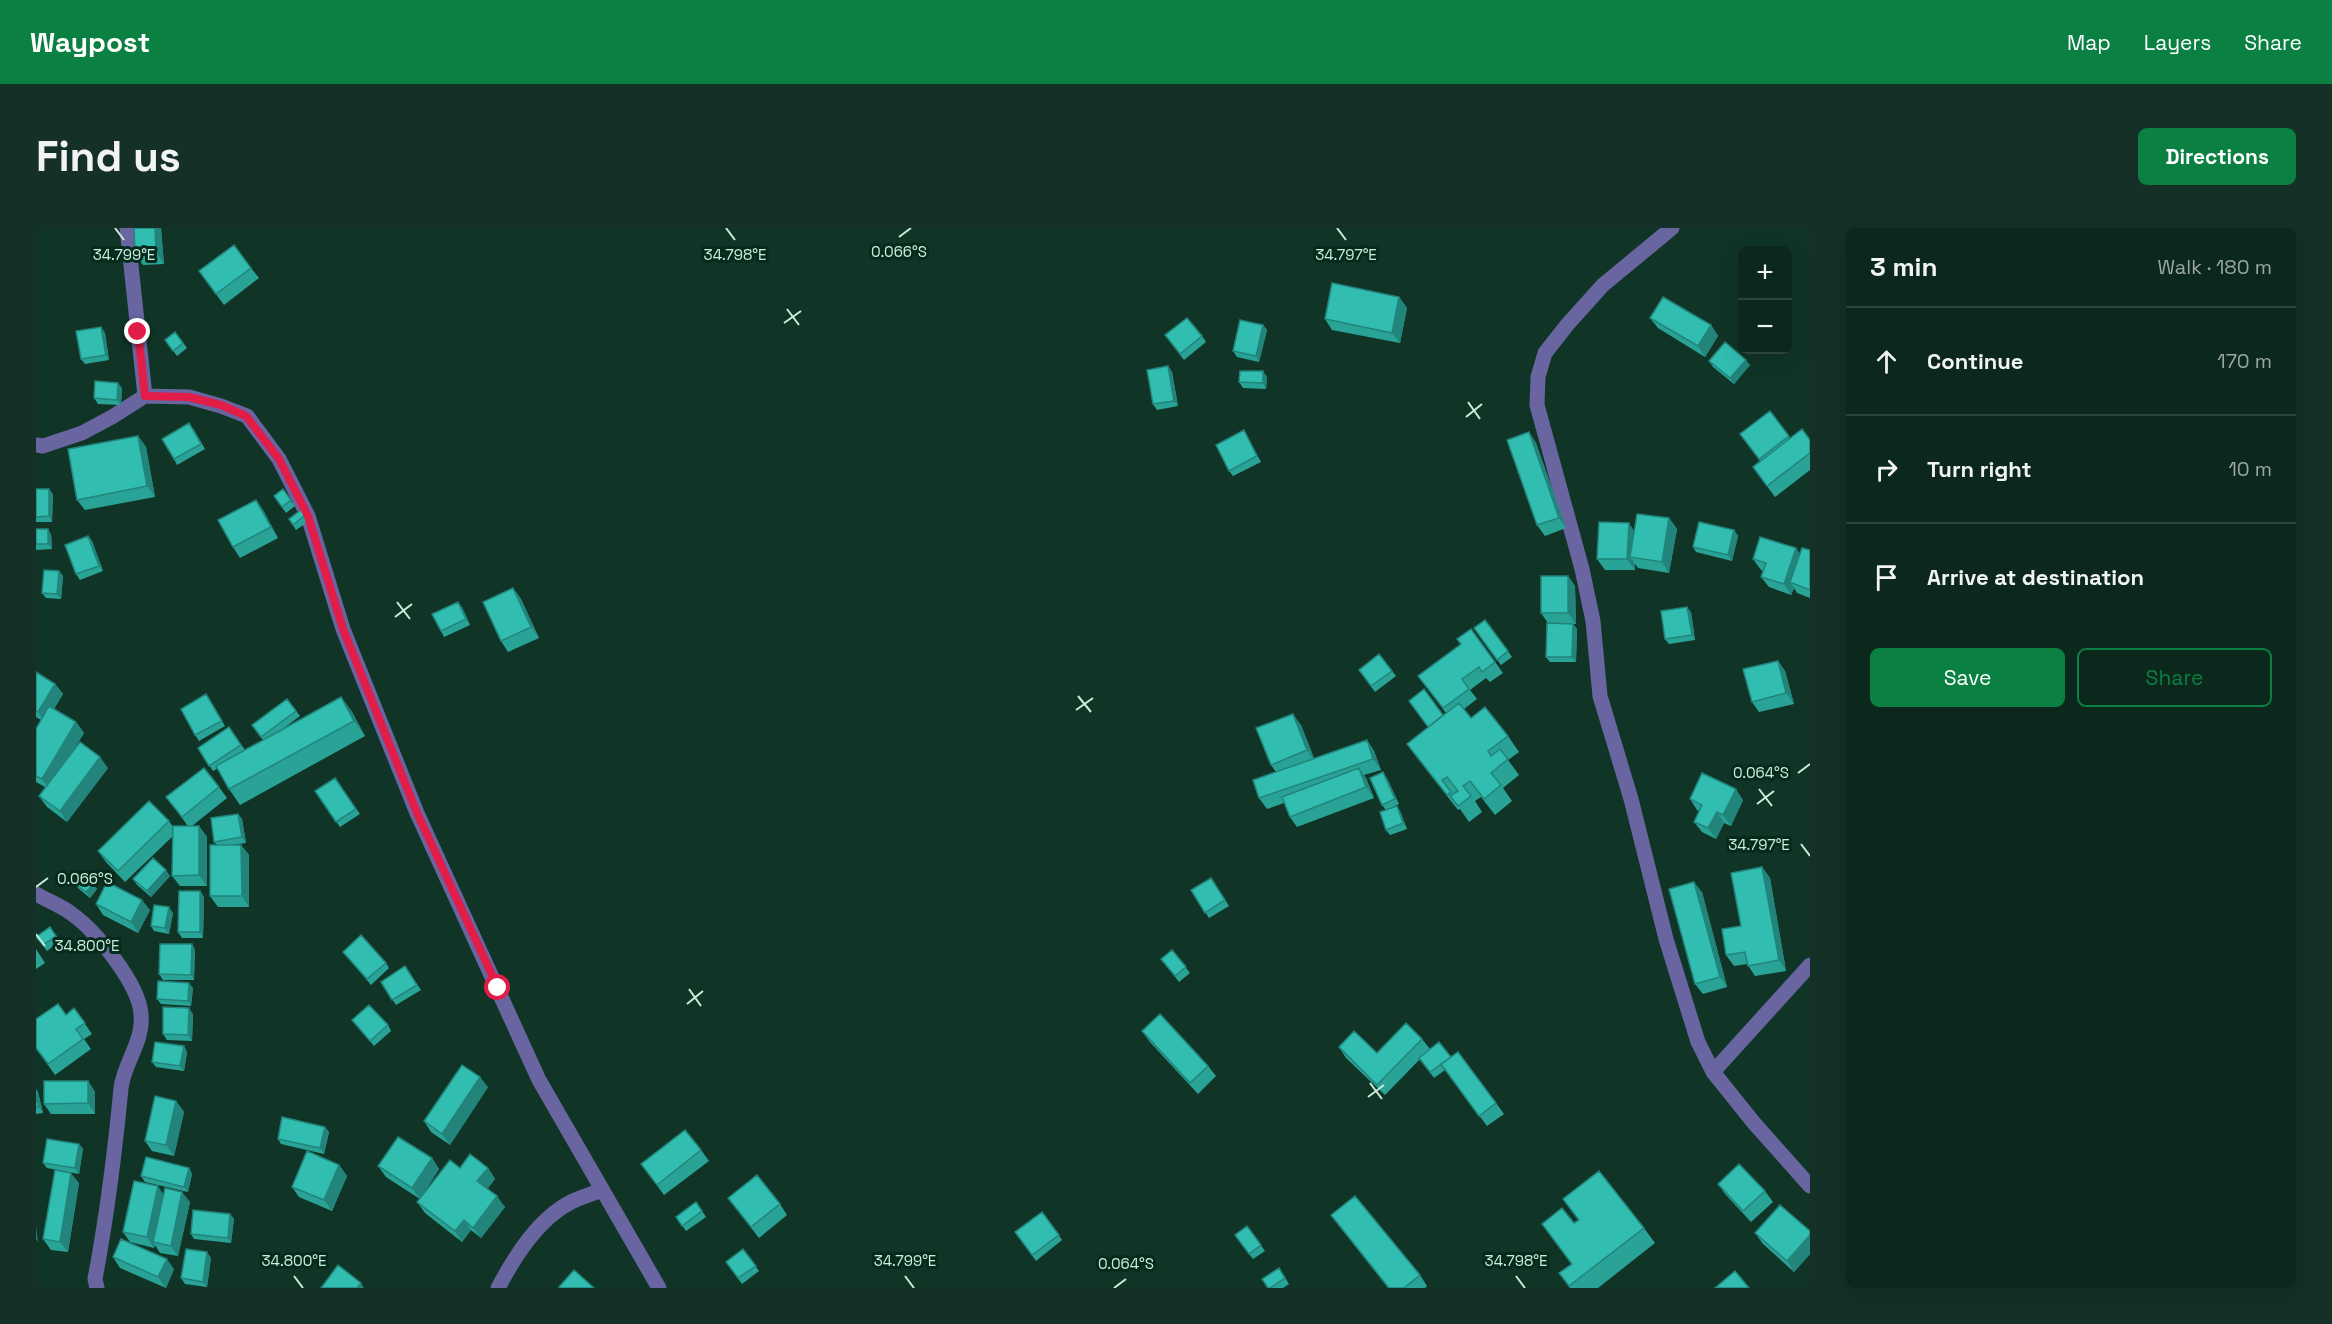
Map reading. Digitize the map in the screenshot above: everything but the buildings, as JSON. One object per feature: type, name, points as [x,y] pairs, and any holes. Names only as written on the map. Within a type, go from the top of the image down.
[{"type":"street","points":[[127,228],[145,396]]},
{"type":"street","points":[[1672,228],[1603,285],[1545,352],[1538,377],[1537,405],[1565,502],[1593,621],[1600,696],[1631,799],[1666,939],[1698,1042],[1713,1072],[1754,1123],[1810,1186]]},
{"type":"street","points":[[36,445],[43,446],[82,433],[145,396],[189,397],[221,405],[246,416],[279,459],[308,516],[343,629],[417,813],[539,1080],[659,1288]]},
{"type":"street","points":[[36,894],[72,913],[95,934],[113,956],[137,995],[142,1015],[137,1047],[122,1079],[112,1180],[94,1279],[97,1288]]},
{"type":"street","points":[[1713,1072],[1810,965]]},
{"type":"street","points":[[498,1288],[527,1243],[549,1218],[570,1202],[602,1190]]},
{"type":"route","points":[[138,332],[145,396],[189,397],[221,405],[246,416],[279,459],[308,516],[343,629],[417,813],[498,988]]}]
